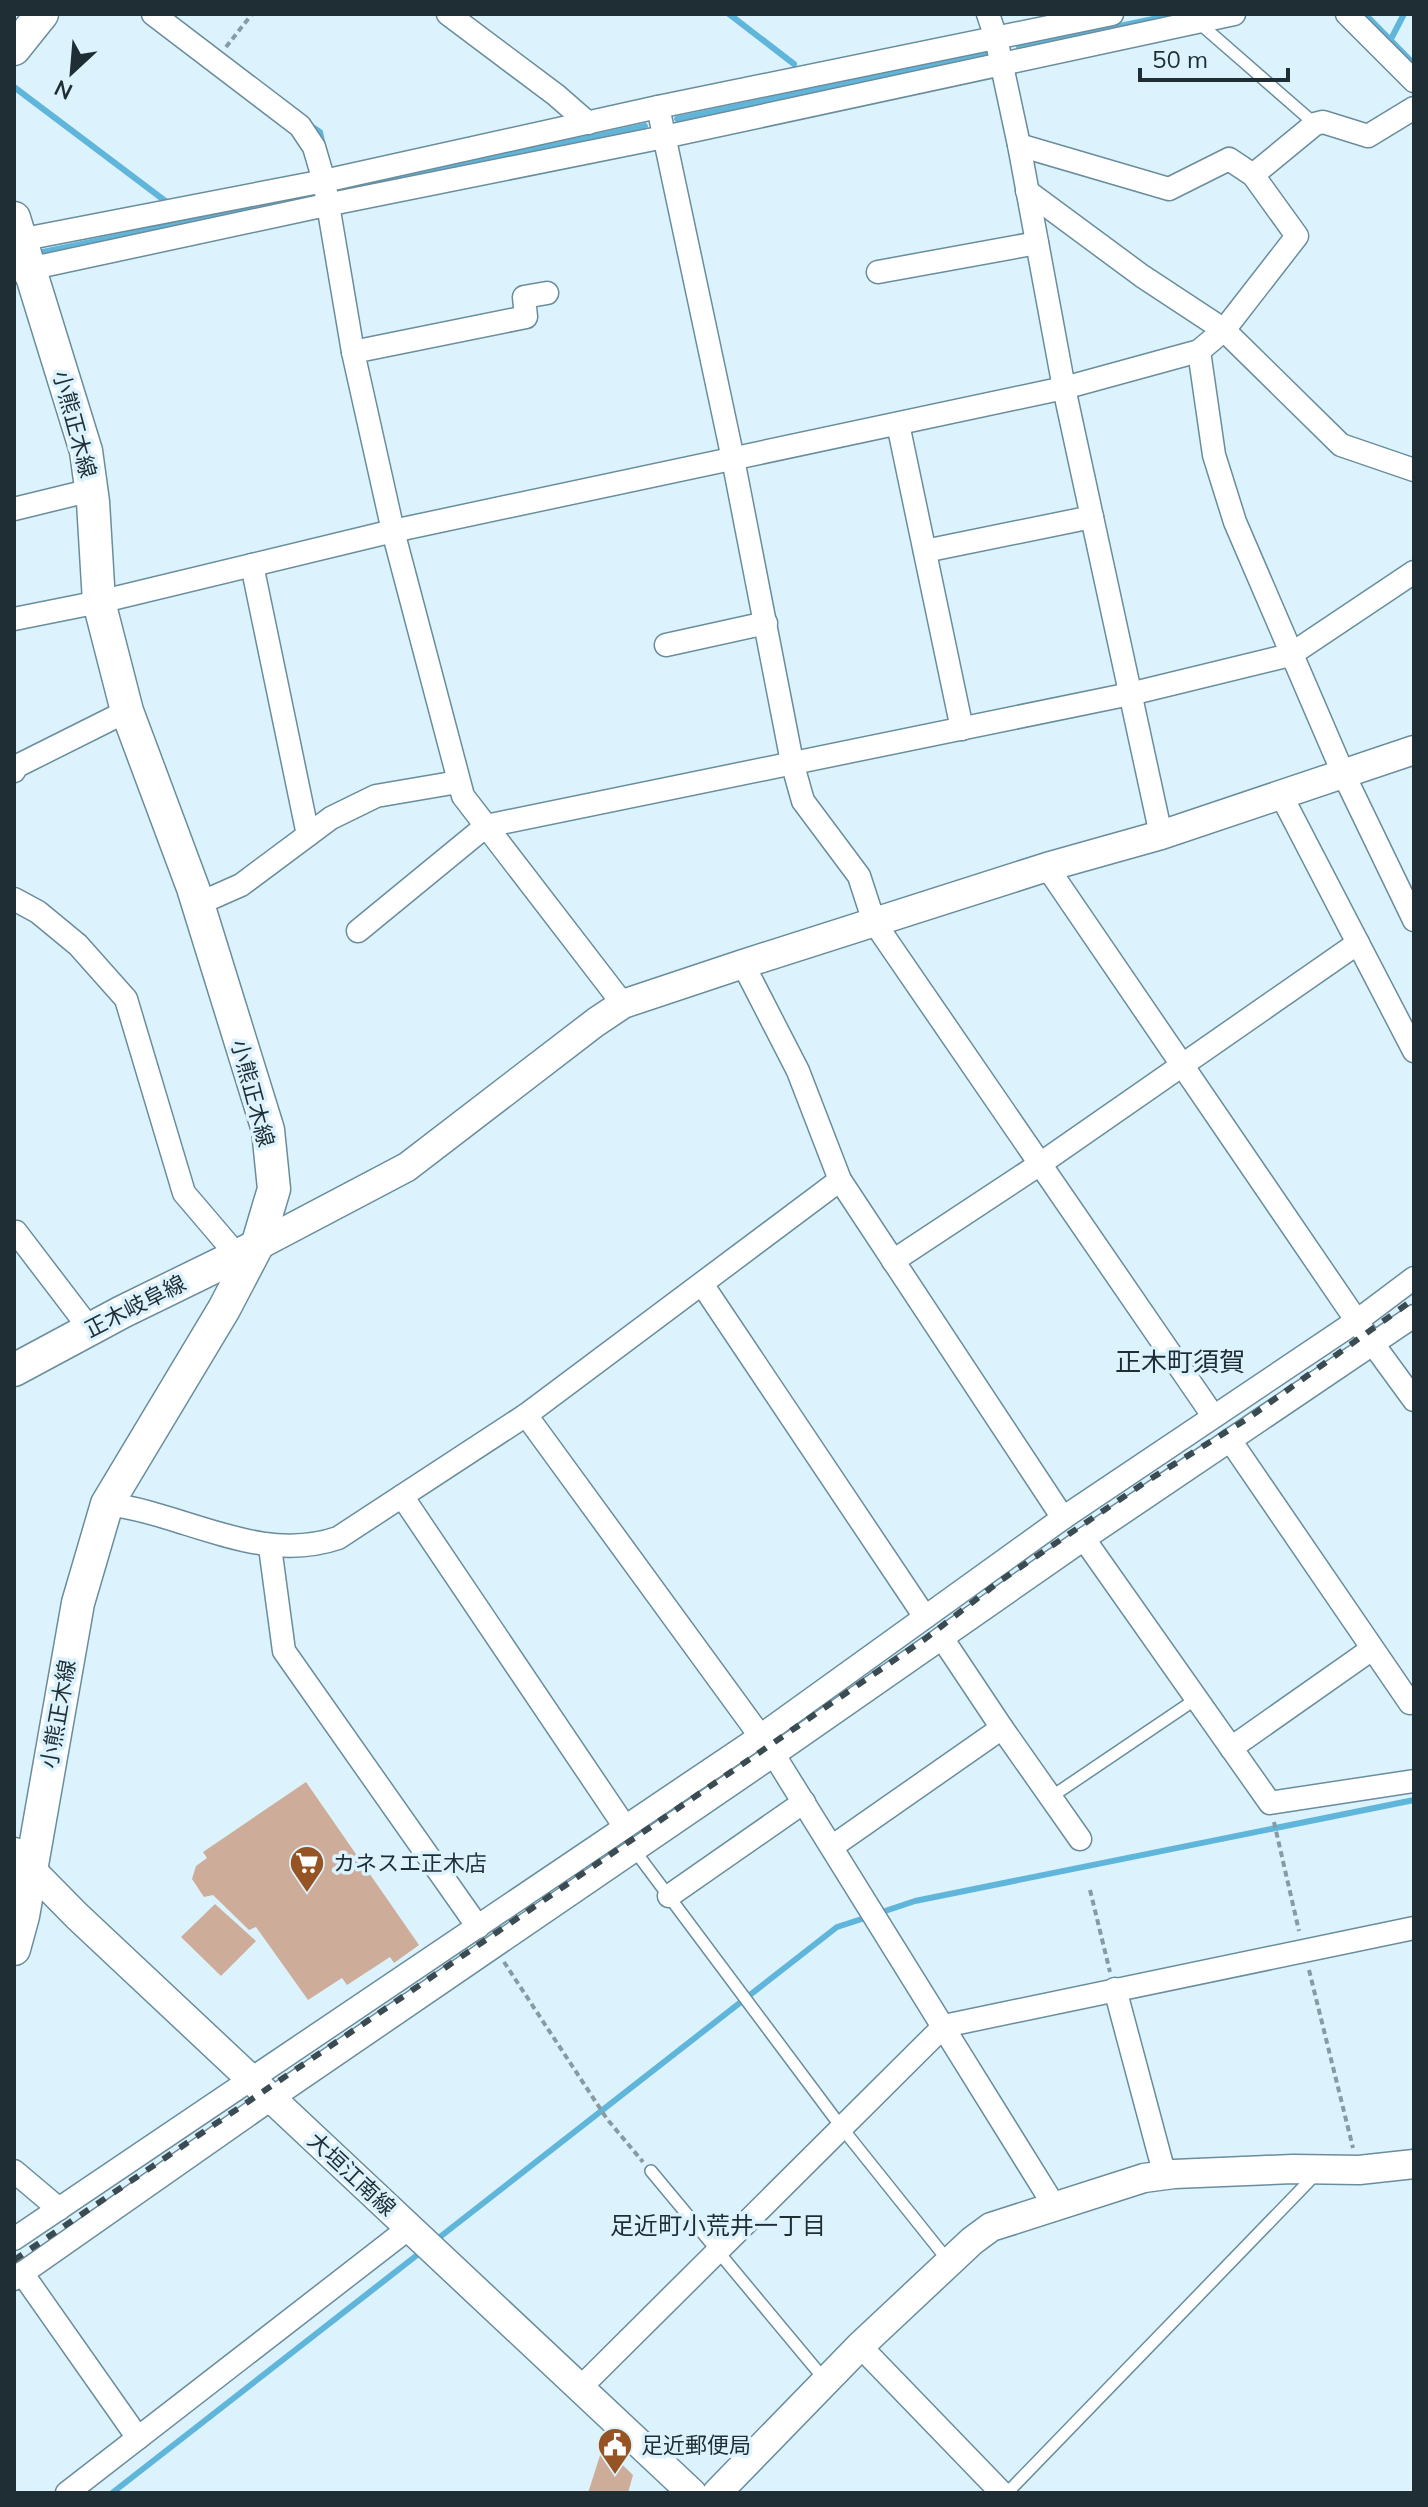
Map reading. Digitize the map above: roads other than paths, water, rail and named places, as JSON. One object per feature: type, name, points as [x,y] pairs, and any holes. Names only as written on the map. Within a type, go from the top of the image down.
[{"type":"main road","points":[[14,49],[42,14]]},
{"type":"main road","name":"小熊正木線","points":[[14,1949],[20,1868],[78,1603],[107,1504],[224,1309],[274,1189],[268,1130],[198,904],[127,711],[99,602],[92,490],[86,451],[18,246]]},
{"type":"main road","name":"正木岐阜線","points":[[14,1370],[247,1250]]},
{"type":"street","points":[[153,14],[300,126],[314,147],[324,181],[353,352],[393,531],[463,796],[623,1004]]},
{"type":"street","points":[[448,14],[556,95],[588,123]]},
{"type":"street","points":[[988,14],[1019,145],[1064,388],[1161,835]]},
{"type":"street","points":[[18,246],[658,107],[1112,14]]},
{"type":"street","points":[[18,246],[326,205],[664,137],[1234,14]]},
{"type":"street","points":[[1347,14],[1414,81]]},
{"type":"street","points":[[658,107],[733,459],[792,762],[803,801],[859,876],[874,922],[1207,1407]]},
{"type":"street","points":[[1253,175],[1315,124],[1323,122],[1368,136],[1414,108]]},
{"type":"street","points":[[14,619],[99,602],[393,531],[1064,388],[1199,351],[1224,330],[1297,236],[1253,175],[1229,159],[1169,189],[1019,145]]},
{"type":"street","points":[[1027,191],[1142,276],[1224,330],[1341,445],[1414,470]]},
{"type":"street","points":[[878,272],[1037,243]]},
{"type":"street","points":[[353,352],[526,317],[524,297],[547,293]]},
{"type":"street","points":[[1199,351],[1214,455],[1235,522],[1343,773],[1414,920]]},
{"type":"street","points":[[898,424],[962,729]]},
{"type":"street","points":[[14,509],[92,490]]},
{"type":"street","points":[[925,551],[1092,517]]},
{"type":"street","points":[[252,565],[308,835]]},
{"type":"street","points":[[358,931],[486,826],[1130,694],[1290,655],[1414,572]]},
{"type":"street","points":[[666,645],[766,623]]},
{"type":"street","points":[[14,771],[17,766],[127,711]]},
{"type":"street","points":[[14,899],[38,912],[78,945],[126,999],[184,1193],[247,1250],[407,1167],[623,1004],[1047,867],[1161,835],[1414,750]]},
{"type":"street","points":[[198,904],[241,885],[331,818],[376,796],[458,782]]},
{"type":"street","points":[[1280,793],[1414,1051]]},
{"type":"street","points":[[1047,867],[1414,1400]]},
{"type":"street","points":[[893,1261],[1040,1164],[1358,943]]},
{"type":"street","points":[[743,964],[798,1071],[840,1180],[1063,1518]]},
{"type":"street","points":[[107,1504],[270,1547],[318,1545],[338,1538],[526,1415],[840,1180]]},
{"type":"street","points":[[16,1232],[90,1329]]},
{"type":"street","points":[[138,2438],[18,2276],[478,1927],[760,1736],[1063,1518],[1358,1320],[1414,1278]]},
{"type":"street","points":[[702,1284],[925,1617]]},
{"type":"street","points":[[14,2239],[494,1947],[1084,1539],[1414,1316]]},
{"type":"street","points":[[526,1415],[774,1755],[1055,2207]]},
{"type":"street","points":[[1230,1440],[1413,1705]]},
{"type":"street","points":[[402,1496],[625,1827]]},
{"type":"street","points":[[1084,1539],[1270,1803],[1414,1781]]},
{"type":"street","points":[[270,1547],[284,1651],[478,1927]]},
{"type":"street","points":[[942,1638],[1080,1839]]},
{"type":"street","points":[[1231,1748],[1372,1649]]},
{"type":"street","points":[[833,1846],[1002,1728]]},
{"type":"street","points":[[669,1896],[804,1802]]},
{"type":"street","name":"大垣江南線","points":[[20,1868],[88,1926],[692,2493]]},
{"type":"street","points":[[580,2388],[944,2026],[1414,1928]]},
{"type":"street","points":[[1115,1989],[1165,2176]]},
{"type":"street","points":[[717,2493],[860,2346],[972,2241],[991,2227],[1144,2178],[1293,2169],[1359,2170],[1414,2164]]},
{"type":"street","points":[[14,2171],[59,2209]]},
{"type":"street","points":[[67,2493],[409,2228]]},
{"type":"street","points":[[860,2346],[1005,2493]]},
{"type":"lane","points":[[1198,22],[1315,124]]},
{"type":"lane","points":[[1051,1797],[1196,1699]]},
{"type":"lane","points":[[635,1851],[842,2128],[950,2263]]},
{"type":"lane","points":[[651,2171],[826,2382]]},
{"type":"lane","points":[[1005,2493],[1319,2171]]},
{"type":"waterway","points":[[729,14],[794,64]]},
{"type":"waterway","points":[[1019,47],[1177,14]]},
{"type":"waterway","points":[[1365,14],[1414,64]]},
{"type":"waterway","points":[[1391,39],[1404,14]]},
{"type":"waterway","points":[[677,119],[991,53]]},
{"type":"waterway","points":[[14,87],[168,203]]},
{"type":"waterway","points":[[311,126],[320,132],[323,146]]},
{"type":"waterway","points":[[333,192],[645,126]]},
{"type":"waterway","points":[[43,252],[318,195]]},
{"type":"waterway","points":[[879,1913],[915,1901],[1414,1800]]},
{"type":"waterway","points":[[436,2240],[837,1927],[868,1917]]},
{"type":"waterway","points":[[112,2493],[421,2252]]},
{"type":"railway","points":[[14,2260],[925,1639],[1000,1581],[1147,1481],[1247,1419],[1414,1299]]},
{"type":"place","name":"カネスエ正木店","points":[[307,1894]]},
{"type":"place","name":"足近郵便局","points":[[615,2476]]},
{"type":"district","name":"正木町須賀","points":[[1180,1362]]},
{"type":"district","name":"足近町小荒井一丁目","points":[[718,2226]]}]
